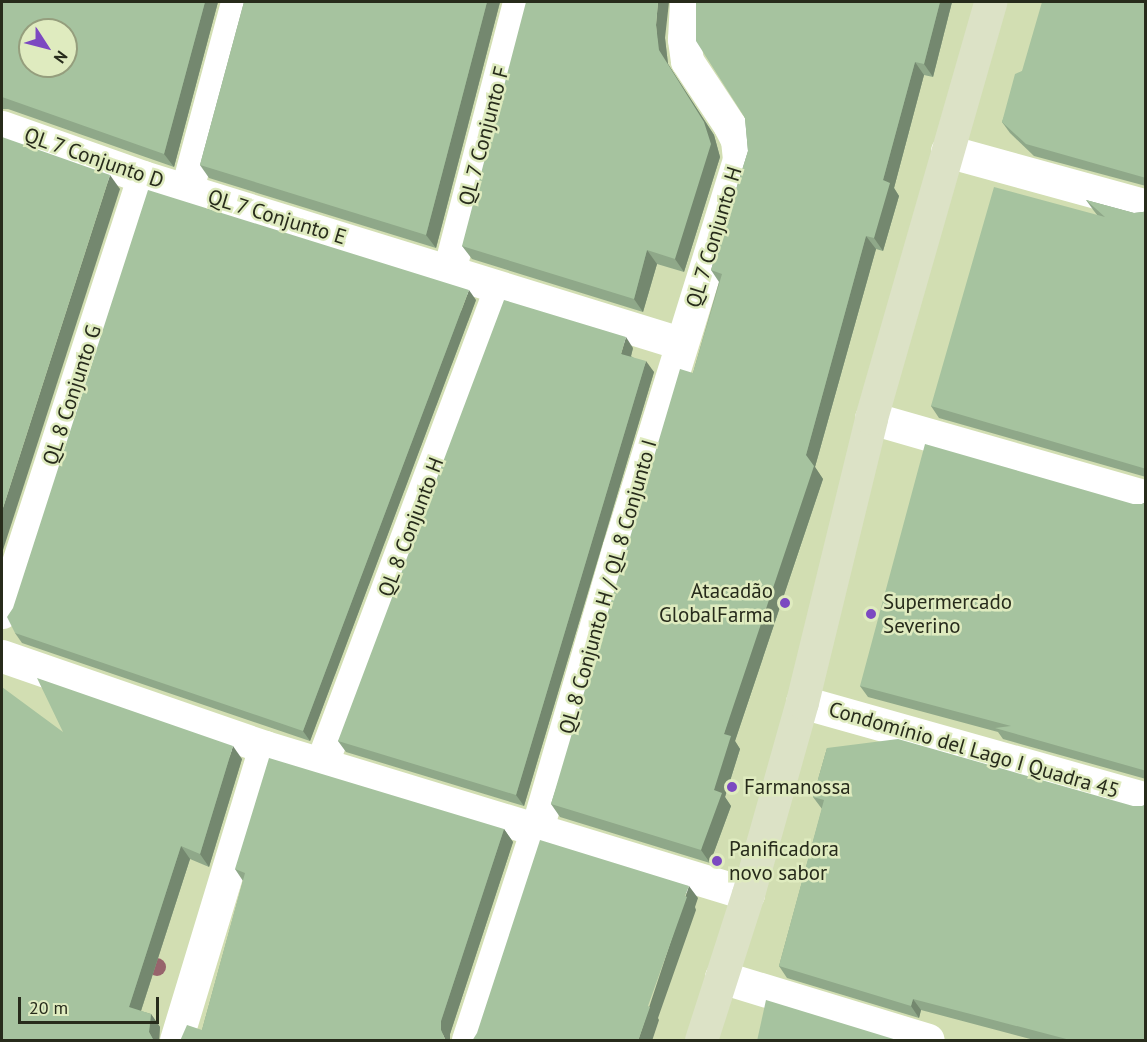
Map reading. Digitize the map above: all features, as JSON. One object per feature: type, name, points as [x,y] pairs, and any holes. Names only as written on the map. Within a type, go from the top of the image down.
[{"type":"street","name":"QL 7 Conjunto E","points":[[237,2],[187,189],[449,271]]},
{"type":"street","name":"QL 7 Conjunto F","points":[[449,271],[519,2]]},
{"type":"street","name":"QL 7 Conjunto H","points":[[680,343],[739,150],[730,126],[687,61],[684,39],[686,2]]},
{"type":"street","points":[[701,1041],[748,894],[802,702],[871,418],[990,2]]},
{"type":"street","name":"QL 7 Conjunto D","points":[[2,127],[143,177],[187,189]]},
{"type":"street","points":[[947,150],[1146,206]]},
{"type":"street","name":"QL 8 Conjunto G","points":[[2,612],[143,177]]},
{"type":"street","points":[[449,271],[500,289],[680,343]]},
{"type":"street","name":"QL 8 Conjunto H","points":[[321,765],[500,289]]},
{"type":"street","name":"QL 8 Conjunto H / QL 8 Conjunto I","points":[[468,1041],[536,832],[680,343]]},
{"type":"street","points":[[871,418],[1146,497]]},
{"type":"street","points":[[2,656],[321,765],[536,832],[748,894]]},
{"type":"street","name":"Condomínio del Lago I Quadra 45","points":[[802,702],[1146,799]]},
{"type":"street","points":[[176,1041],[265,747]]},
{"type":"street","points":[[721,977],[928,1041]]},
{"type":"building","points":[[2,2],[205,2],[164,154],[2,97]]},
{"type":"building","points":[[244,2],[487,2],[426,235],[200,165]]},
{"type":"building","points":[[526,2],[658,2],[656,25],[659,50],[704,122],[711,144],[675,259],[647,250],[634,299],[462,246]]},
{"type":"building","points":[[696,2],[940,2],[924,64],[915,62],[883,180],[890,183],[874,238],[866,236],[806,455],[814,466],[724,734],[731,736],[714,790],[722,793],[701,850],[551,804],[680,369],[693,373],[722,274],[711,270],[748,151],[745,118],[696,41]]},
{"type":"building","points":[[1042,2],[1146,2],[1146,178],[1026,144],[1002,122],[1015,74],[1022,71]]},
{"type":"building","points":[[2,137],[110,175],[2,511]]},
{"type":"building","points":[[994,187],[1105,217],[1086,200],[1134,213],[1146,211],[1146,469],[931,406]]},
{"type":"building","points":[[148,190],[469,290],[303,731],[15,633],[7,617],[13,608]]},
{"type":"building","points":[[504,300],[626,337],[621,354],[646,361],[516,795],[338,741]]},
{"type":"building","points":[[925,444],[1133,504],[1146,502],[1146,771],[995,728],[1011,726],[860,686]]},
{"type":"building","points":[[37,678],[233,746],[200,854],[181,846],[129,1007],[151,1014],[149,1032],[154,1041],[2,1041],[2,687],[63,732]]},
{"type":"building","points":[[898,739],[1133,806],[1146,804],[1146,1041],[1074,1041],[913,999],[911,1006],[779,966],[824,800],[813,797],[827,748]]},
{"type":"building","points":[[269,758],[504,829],[441,1021],[441,1030],[447,1041],[180,1041],[187,1025],[202,1030],[245,873],[235,869]]},
{"type":"building","points":[[540,840],[689,886],[638,1041],[472,1041],[477,1033]]},
{"type":"building","points":[[766,1000],[900,1041],[757,1041]]},
{"type":"place","name":"Atacadão GlobalFarma","points":[[785,603]]},
{"type":"place","name":"Supermercado Severino","points":[[871,614]]},
{"type":"place","name":"Farmanossa","points":[[732,787]]},
{"type":"place","name":"Panificadora novo sabor","points":[[717,861]]}]
